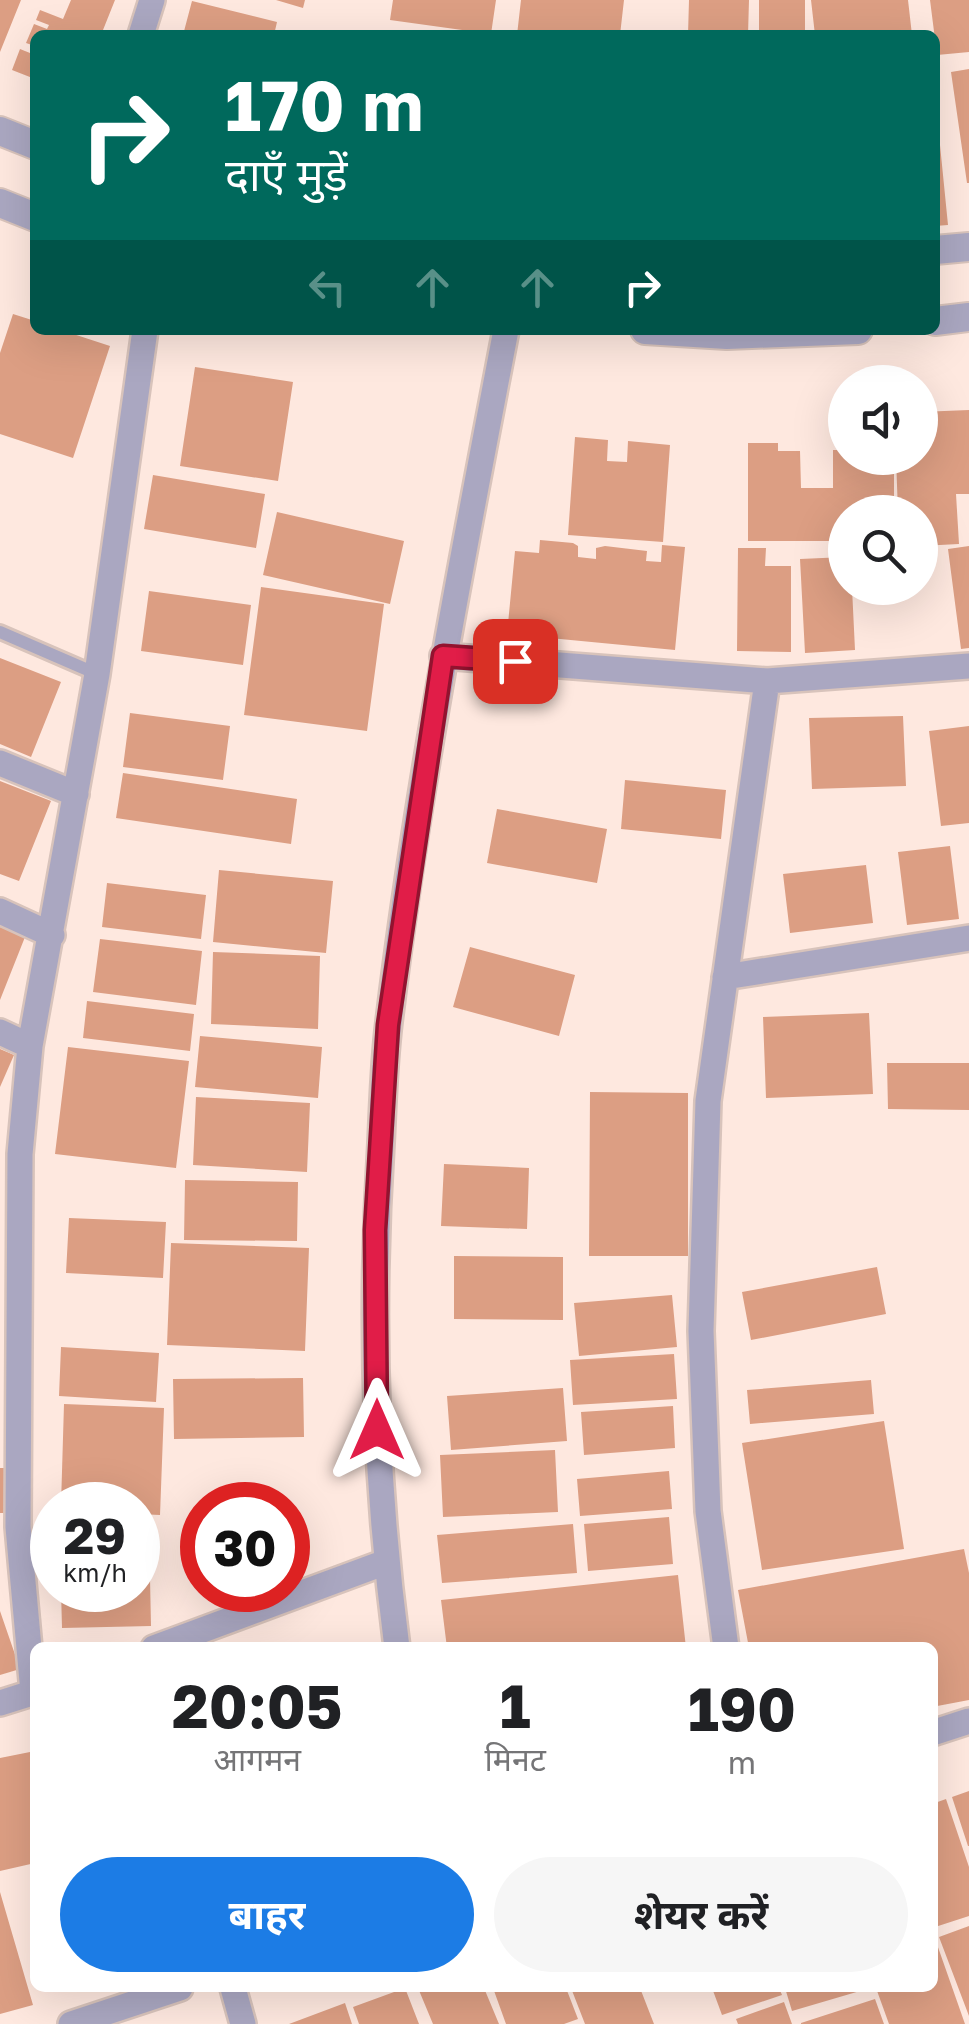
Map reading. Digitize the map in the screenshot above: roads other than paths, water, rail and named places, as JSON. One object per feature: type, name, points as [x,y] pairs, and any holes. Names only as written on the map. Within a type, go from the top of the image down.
[{"type":"street","points":[[143,30],[152,0]]},
{"type":"street","points":[[0,131],[30,143]]},
{"type":"street","points":[[0,203],[30,215]]},
{"type":"street","points":[[940,250],[969,247]]},
{"type":"street","points":[[940,321],[969,318]]},
{"type":"street","points":[[30,1666],[9,1530],[10,1150],[97,674],[144,335]]},
{"type":"street","points":[[396,1642],[377,1430],[375,1230],[387,1044],[443,656],[505,335]]},
{"type":"street","points":[[443,656],[767,681],[969,666]]},
{"type":"street","points":[[725,1642],[708,1511],[701,1331],[708,1101],[767,681]]},
{"type":"street","points":[[0,763],[76,794]]},
{"type":"street","points":[[0,910],[52,935]]},
{"type":"street","points":[[726,977],[969,938]]},
{"type":"street","points":[[0,1032],[30,1046]]},
{"type":"street","points":[[170,1642],[386,1562]]},
{"type":"street","points":[[0,1703],[30,1693]]},
{"type":"street","points":[[938,1731],[969,1720]]},
{"type":"street","points":[[71,2024],[168,1992]]},
{"type":"street","points":[[234,1992],[243,2024]]},
{"type":"lane","points":[[0,632],[97,674]]}]
